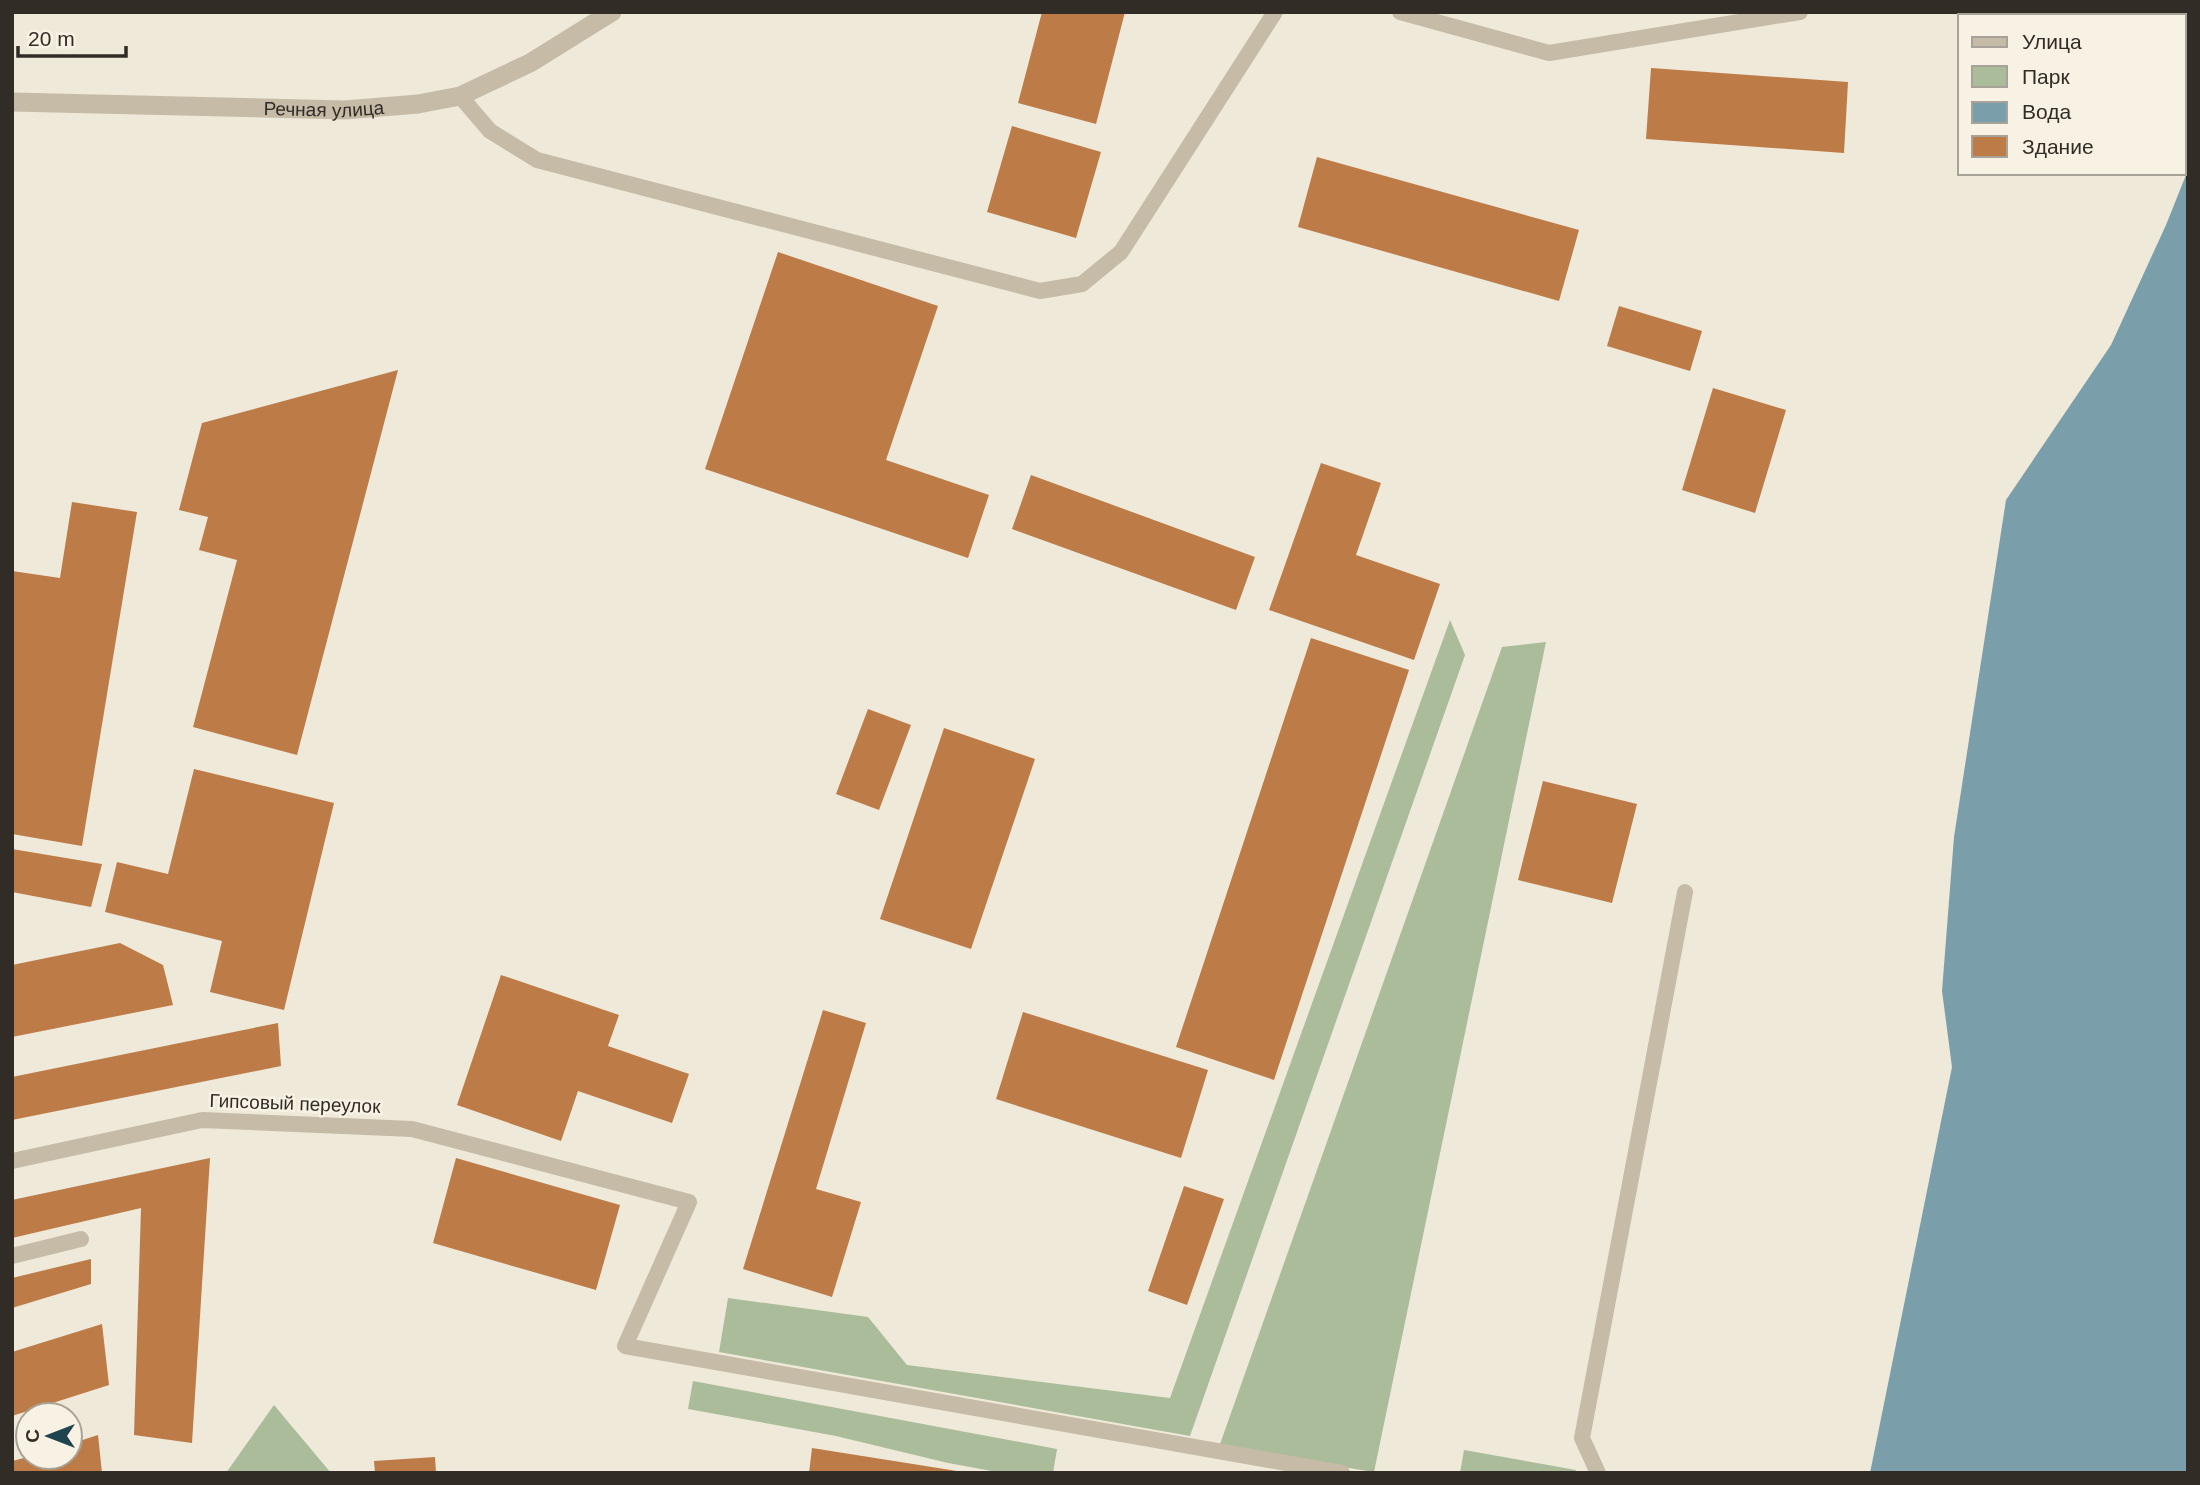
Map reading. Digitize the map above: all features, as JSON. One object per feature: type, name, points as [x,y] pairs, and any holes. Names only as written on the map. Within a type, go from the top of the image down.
[{"type":"street","name":"Речная улица","points":[[12,102],[345,110],[418,104],[460,96],[530,64],[612,12]]},
{"type":"lane","points":[[460,96],[490,131],[537,160],[1040,291],[1082,284],[1121,252],[1275,12]]},
{"type":"lane","points":[[1400,12],[1549,53],[1800,12]]},
{"type":"lane","points":[[1598,1473],[1582,1438],[1685,892]]},
{"type":"lane","name":"Гипсовый переулок","points":[[12,1161],[202,1120],[412,1129],[688,1202],[625,1346],[1342,1473]]},
{"type":"lane","points":[[12,1256],[80,1239]]},
{"type":"green space","points":[[1450,620],[1465,655],[1190,1436],[719,1352],[728,1298],[868,1317],[907,1365],[1170,1398]]},
{"type":"green space","points":[[1546,642],[1374,1472],[1219,1447],[1502,647]]},
{"type":"green space","points":[[693,1381],[1057,1449],[1053,1473],[1003,1473],[948,1463],[836,1436],[688,1409]]},
{"type":"green space","points":[[274,1405],[331,1473],[226,1473]]},
{"type":"green space","points":[[1464,1450],[1576,1470],[1575,1473],[1460,1473]]},
{"type":"water","points":[[2188,170],[2188,1473],[1870,1473],[1952,1067],[1942,991],[1954,837],[2006,500],[2111,345]]},
{"type":"building","points":[[1042,12],[1125,12],[1096,124],[1018,103]]},
{"type":"building","points":[[1651,68],[1848,82],[1844,153],[1646,139]]},
{"type":"building","points":[[1012,126],[1101,152],[1076,238],[987,212]]},
{"type":"building","points":[[1317,157],[1579,230],[1559,301],[1298,227]]},
{"type":"building","points":[[778,252],[938,306],[886,460],[989,495],[968,558],[705,469]]},
{"type":"building","points":[[1619,306],[1702,331],[1690,371],[1607,346]]},
{"type":"building","points":[[398,370],[297,755],[193,727],[237,560],[199,550],[208,517],[179,510],[202,423]]},
{"type":"building","points":[[1713,388],[1786,410],[1755,513],[1682,490]]},
{"type":"building","points":[[1321,463],[1381,483],[1356,555],[1440,584],[1414,660],[1269,610]]},
{"type":"building","points":[[1031,475],[1255,557],[1236,610],[1012,529]]},
{"type":"building","points":[[72,502],[137,512],[82,846],[12,834],[12,571],[60,578]]},
{"type":"building","points":[[1311,638],[1409,670],[1274,1080],[1176,1047]]},
{"type":"building","points":[[868,709],[911,725],[879,810],[836,794]]},
{"type":"building","points":[[944,728],[1035,759],[971,949],[880,919]]},
{"type":"building","points":[[194,769],[334,803],[284,1010],[210,992],[222,941],[105,912],[117,862],[168,874]]},
{"type":"building","points":[[1543,781],[1637,804],[1612,903],[1518,880]]},
{"type":"building","points":[[12,849],[102,864],[91,907],[12,892]]},
{"type":"building","points":[[120,943],[163,965],[173,1005],[12,1037],[12,965]]},
{"type":"building","points":[[501,975],[619,1015],[608,1046],[689,1074],[672,1123],[578,1091],[561,1141],[457,1105]]},
{"type":"building","points":[[823,1010],[866,1023],[816,1189],[861,1202],[832,1297],[743,1269]]},
{"type":"building","points":[[1023,1012],[1208,1070],[1181,1158],[996,1099]]},
{"type":"building","points":[[278,1023],[281,1066],[12,1120],[12,1077]]},
{"type":"building","points":[[210,1158],[192,1443],[134,1435],[141,1208],[12,1238],[12,1200]]},
{"type":"building","points":[[456,1158],[620,1205],[596,1290],[433,1243]]},
{"type":"building","points":[[1184,1186],[1224,1199],[1187,1305],[1148,1291]]},
{"type":"building","points":[[91,1259],[91,1284],[12,1308],[12,1278]]},
{"type":"building","points":[[102,1324],[109,1385],[59,1401],[14,1401],[12,1416],[12,1352]]},
{"type":"building","points":[[98,1435],[102,1473],[12,1473],[14,1460],[14,1471],[84,1471],[84,1440]]},
{"type":"building","points":[[812,1448],[957,1471],[957,1473],[809,1473]]},
{"type":"building","points":[[435,1457],[436,1473],[375,1473],[374,1461]]}]
